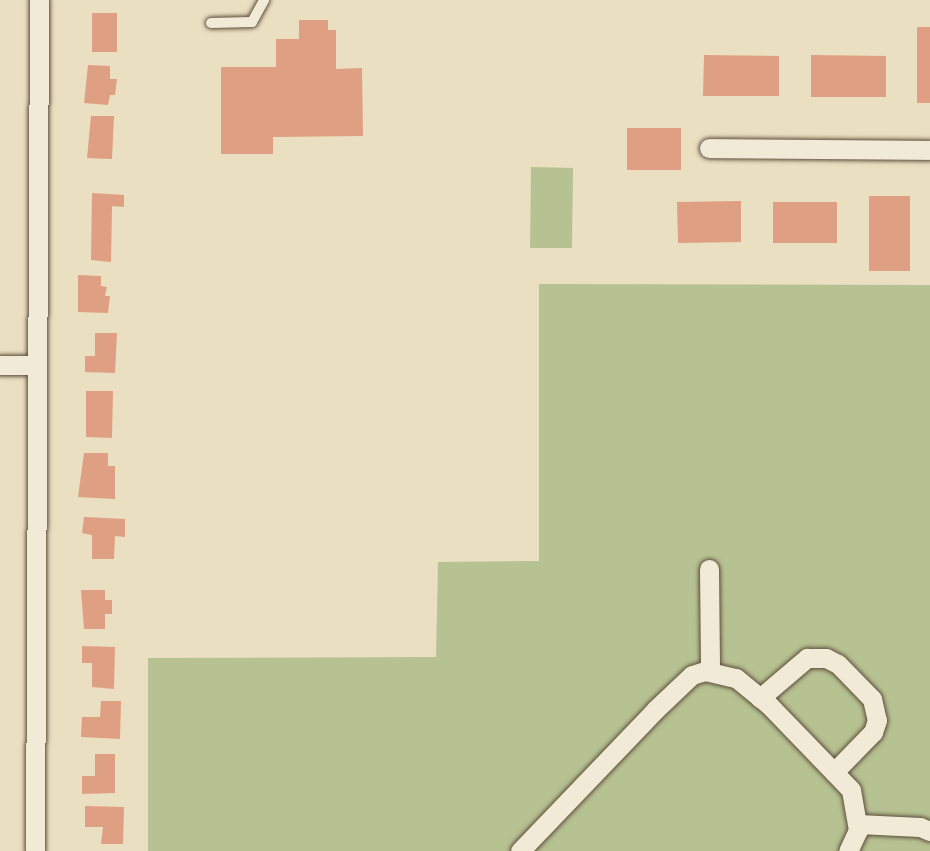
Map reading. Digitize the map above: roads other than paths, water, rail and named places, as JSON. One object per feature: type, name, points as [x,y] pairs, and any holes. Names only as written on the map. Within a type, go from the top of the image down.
[{"type":"street","points":[[35,851],[35,365],[39,0]]},
{"type":"street","points":[[709,148],[930,150]]},
{"type":"street","points":[[0,365],[35,365]]},
{"type":"street","points":[[709,569],[710,671]]},
{"type":"street","points":[[760,698],[807,658],[826,658],[838,664],[872,699],[877,720],[873,732],[834,772]]},
{"type":"street","points":[[520,851],[692,675],[710,671],[726,672],[760,698],[851,790],[858,824],[848,851]]},
{"type":"street","points":[[858,824],[920,827],[930,831]]},
{"type":"lane","points":[[211,23],[252,22],[264,0]]}]
